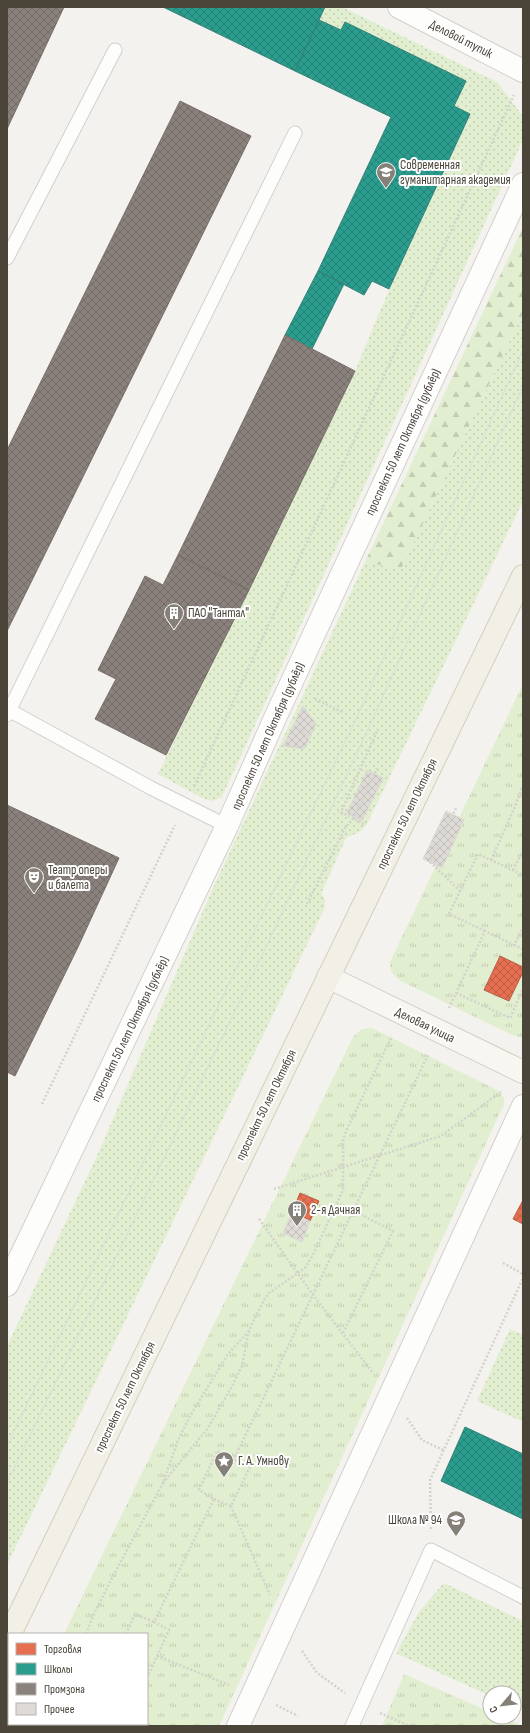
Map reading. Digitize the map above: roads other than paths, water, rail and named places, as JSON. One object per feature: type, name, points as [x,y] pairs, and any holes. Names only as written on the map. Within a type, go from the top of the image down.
[{"type":"main road","name":"проспект 50 лет Октября","points":[[10,1633],[523,576]]},
{"type":"street","name":"Деловой тупик","points":[[399,7],[523,71]]},
{"type":"street","name":"проспект 50 лет Октября (дублёр)","points":[[7,1285],[227,826],[275,718],[523,184]]},
{"type":"street","name":"Деловая улица","points":[[328,977],[523,1072]]},
{"type":"street","points":[[238,1726],[523,1106]]},
{"type":"lane","points":[[7,258],[115,50]]},
{"type":"lane","points":[[227,826],[151,788],[8,712],[294,133]]},
{"type":"lane","points":[[352,1726],[431,1550],[523,1597]]},
{"type":"tram line","points":[[7,1446],[356,719],[523,350]]},
{"type":"tram line","points":[[7,1483],[265,949],[370,725],[523,386]]},
{"type":"place","name":"Современная гуманитарная академия","points":[[386,189]]},
{"type":"place","name":"ПАО \"Тантал\"","points":[[174,630]]},
{"type":"place","name":"Театр оперы и балета","points":[[34,894]]},
{"type":"place","name":"2-я Дачная","points":[[297,1227]]},
{"type":"place","name":"Г. А. Умнову","points":[[224,1478]]},
{"type":"place","name":"Школа № 94","points":[[456,1537]]}]
